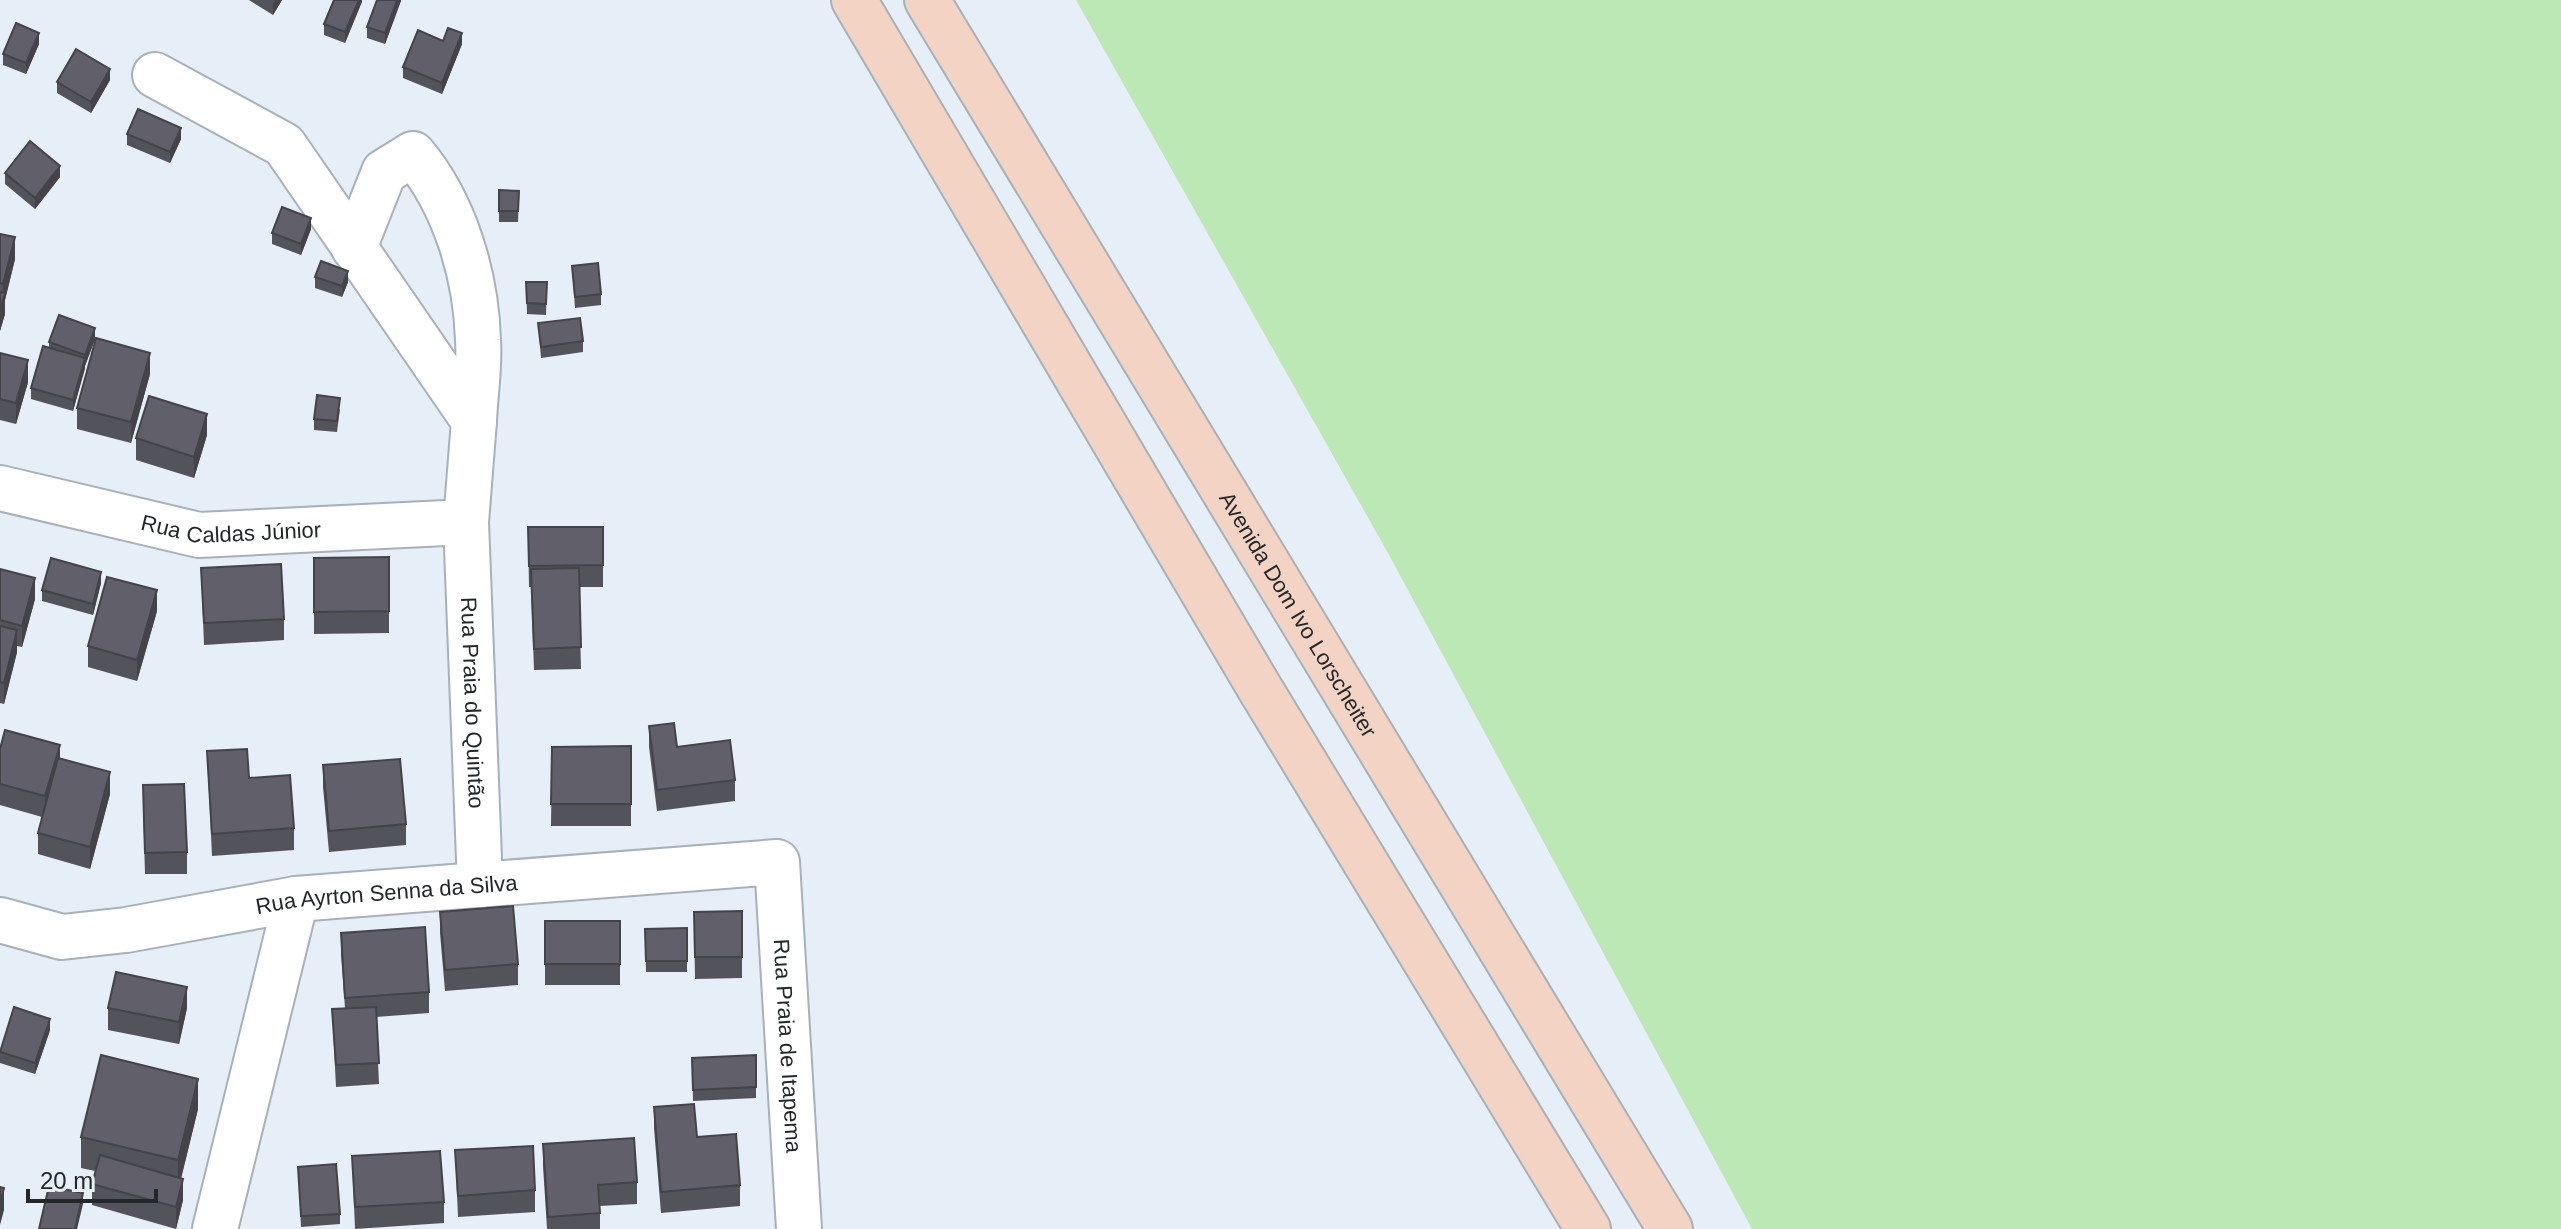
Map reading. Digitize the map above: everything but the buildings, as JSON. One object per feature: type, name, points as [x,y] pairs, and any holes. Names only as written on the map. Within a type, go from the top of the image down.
[{"type":"main road","points":[[854,0],[1259,687],[1588,1229]]},
{"type":"main road","name":"Avenida Dom Ivo Lorscheiter","points":[[927,0],[1670,1229]]},
{"type":"street","points":[[155,75],[284,145],[474,421]]},
{"type":"street","name":"Rua Praia do Quintão","points":[[354,248],[384,172],[413,154],[432,177],[453,216],[469,274],[478,339],[466,522],[480,885]]},
{"type":"street","name":"Rua Caldas Júnior","points":[[0,488],[199,535],[466,522]]},
{"type":"street","name":"Rua Ayrton Senna da Silva","points":[[0,920],[62,937],[126,930],[296,899],[777,862]]},
{"type":"street","name":"Rua Praia de Itapema","points":[[777,862],[799,1229]]},
{"type":"street","points":[[215,1229],[296,899]]},
{"type":"green space","points":[[1076,0],[2561,0],[2561,1229],[1752,1229],[1388,553]]}]
